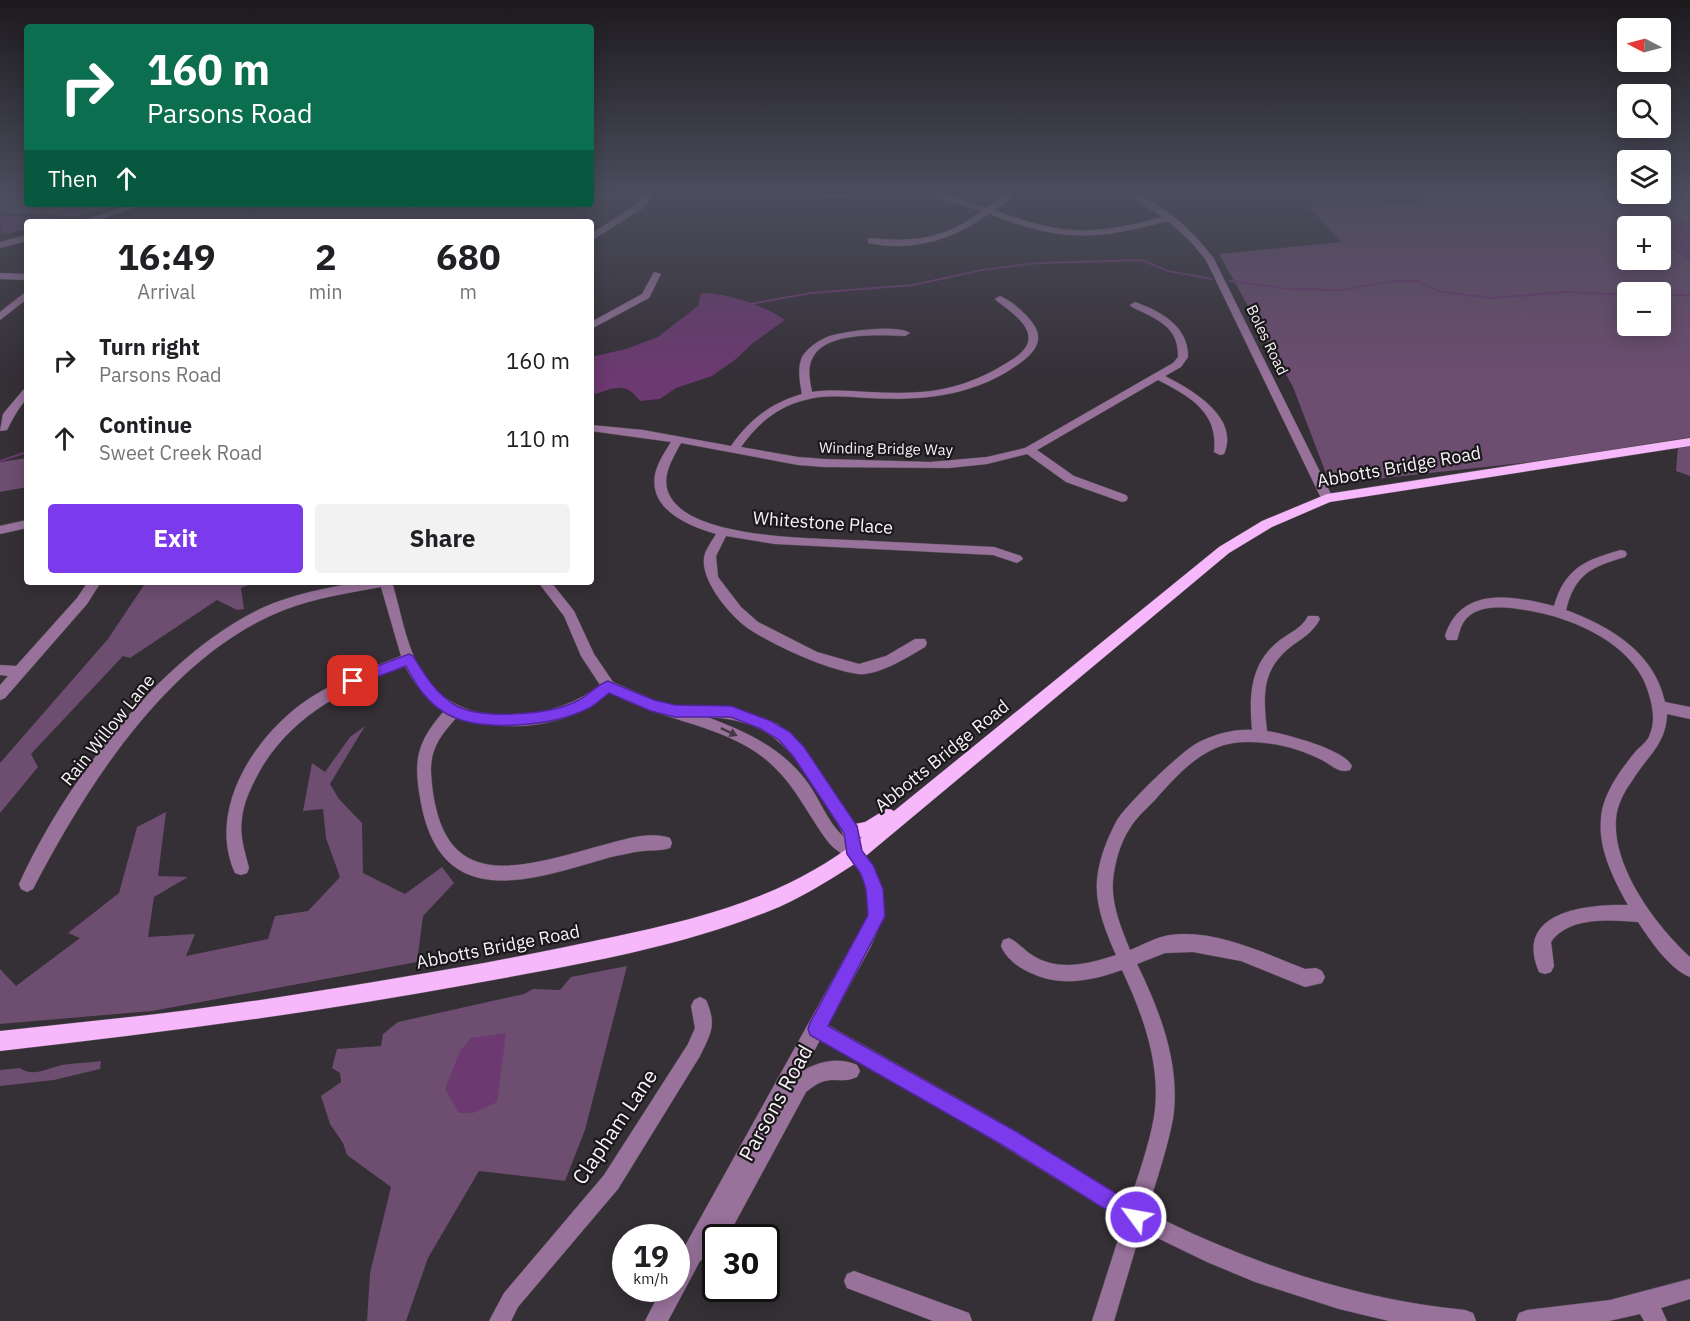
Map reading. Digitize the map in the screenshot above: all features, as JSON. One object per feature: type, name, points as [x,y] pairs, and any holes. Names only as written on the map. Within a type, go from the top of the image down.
[{"type":"main road","name":"Abbotts Bridge Road","points":[[0,1041],[189,1020],[353,996],[528,964],[674,933],[744,912],[809,883],[855,854],[1224,550],[1268,524],[1327,498],[1690,442]]},
{"type":"main road","points":[[851,831],[867,829],[885,818],[941,774],[962,767]]},
{"type":"street","name":"Boles Road","points":[[1207,255],[1327,498]]},
{"type":"street","points":[[594,324],[646,296],[657,274]]},
{"type":"street","points":[[0,276],[24,277]]},
{"type":"street","points":[[0,316],[24,296]]},
{"type":"street","points":[[735,448],[760,416],[788,402],[808,396],[825,393],[931,397],[968,388],[1026,355],[1032,347],[1035,337],[1031,326],[1000,299]]},
{"type":"street","name":"Winding Bridge Way","points":[[594,428],[735,448],[800,461],[942,467],[967,465],[1029,450],[1177,365],[1183,357],[1183,339],[1161,318],[1135,305]]},
{"type":"street","points":[[808,396],[802,370],[805,359],[820,343],[846,337],[905,333]]},
{"type":"street","points":[[1159,377],[1191,394],[1212,414],[1222,441],[1220,453]]},
{"type":"street","points":[[3,428],[8,414],[24,395]]},
{"type":"street","name":"Whitestone Place","points":[[678,439],[662,471],[660,482],[662,494],[668,506],[693,522],[723,531],[775,540],[994,551],[1017,559]]},
{"type":"street","points":[[1029,450],[1070,479],[1122,498]]},
{"type":"street","points":[[0,530],[24,525]]},
{"type":"street","points":[[723,531],[710,556],[712,578],[736,610],[753,625],[813,656],[859,669],[902,655],[920,643]]},
{"type":"street","points":[[1559,612],[1564,590],[1576,574],[1597,561],[1621,554]]},
{"type":"street","points":[[0,694],[82,601],[93,585]]},
{"type":"street","name":"Rain Willow Lane","points":[[27,884],[56,827],[96,767],[153,697],[207,648],[265,613],[319,595],[369,585]]},
{"type":"street","points":[[385,585],[409,659],[423,685],[436,699],[453,711],[489,719],[529,719],[557,714],[583,705],[608,686]]},
{"type":"street","points":[[546,585],[568,614],[588,656],[608,686],[651,705],[675,711],[758,745],[777,760],[799,783],[836,840],[855,854]]},
{"type":"street","points":[[1452,636],[1454,624],[1460,614],[1482,605],[1510,603],[1559,612],[1595,628],[1626,649],[1648,675],[1656,689],[1660,721],[1655,740],[1638,759],[1611,805],[1608,822],[1611,846],[1621,873],[1643,914],[1658,936],[1690,969]]},
{"type":"street","points":[[1260,735],[1257,689],[1262,669],[1272,653],[1309,629],[1313,619]]},
{"type":"street","points":[[241,868],[234,844],[234,817],[247,779],[271,743],[301,712],[353,681],[409,659]]},
{"type":"street","points":[[0,670],[20,672]]},
{"type":"street","points":[[1659,706],[1690,713]]},
{"type":"street","points":[[453,711],[428,744],[423,768],[431,813],[444,848],[461,865],[492,875],[554,867],[629,845],[664,843]]},
{"type":"street","points":[[675,711],[731,712],[766,725],[784,736],[799,752],[851,831],[855,854]]},
{"type":"street","points":[[1103,1321],[1136,1217],[1164,1113],[1164,1074],[1153,1017],[1144,994],[1125,960],[1106,909],[1104,875],[1109,855],[1124,823],[1186,759],[1203,748],[1232,737],[1260,735],[1302,745],[1322,752],[1345,766]]},
{"type":"street","name":"Parsons Road","points":[[690,1259],[817,1029],[876,916],[875,889],[867,870],[855,854]]},
{"type":"street","points":[[1545,966],[1542,951],[1544,939],[1549,931],[1560,924],[1597,913],[1643,914]]},
{"type":"street","points":[[1009,946],[1030,965],[1055,974],[1087,973],[1169,943],[1203,943],[1244,952],[1305,978],[1316,977]]},
{"type":"street","name":"Clapham Lane","points":[[500,1321],[511,1300],[611,1182],[694,1050],[704,1028],[700,1006]]},
{"type":"street","points":[[817,1029],[1010,1139],[1136,1217],[1259,1274],[1400,1312],[1466,1321]]},
{"type":"street","name":"Parsons Road","points":[[693,1254],[710,1243],[722,1227],[799,1085],[814,1072],[837,1069],[851,1071]]},
{"type":"street","points":[[854,1281],[960,1321]]},
{"type":"street","points":[[1527,1321],[1598,1313],[1651,1312],[1690,1289]]},
{"type":"street","points":[[656,1321],[666,1302]]},
{"type":"shaded area","points":[[1219,255],[1617,255],[1617,270],[1671,270],[1671,255],[1682,255],[1690,261],[1690,476],[1676,471],[1678,446],[1330,484],[1293,387]]},
{"type":"shaded area","points":[[1682,255],[1690,255],[1690,261]]},
{"type":"shaded area","points":[[701,293],[710,293],[744,301],[785,320],[712,376],[676,388],[660,399],[640,401],[634,394],[623,388],[594,394],[594,356],[626,349],[658,337],[698,306]]},
{"type":"shaded area","points":[[24,458],[24,488],[0,492],[0,462]]},
{"type":"shaded area","points":[[144,585],[248,585],[241,588],[244,609],[237,610],[217,600],[130,658],[123,656],[31,754],[38,767],[0,813],[0,763],[108,639]]},
{"type":"shaded area","points":[[365,726],[330,784],[339,799],[362,823],[363,873],[405,894],[442,867],[454,883],[423,916],[417,962],[152,1011],[0,1024],[0,969],[16,986],[80,938],[68,933],[119,893],[137,827],[166,812],[158,876],[188,877],[154,897],[148,937],[195,934],[186,956],[268,939],[275,916],[308,911],[340,877],[326,838],[323,809],[303,811],[312,763],[325,772],[350,737]]},
{"type":"shaded area","points":[[627,966],[585,1130],[565,1181],[479,1171],[428,1258],[406,1321],[367,1321],[370,1273],[391,1187],[347,1155],[343,1143],[330,1124],[321,1096],[341,1082],[340,1073],[332,1068],[337,1049],[381,1046],[383,1034],[398,1022],[524,994],[533,989],[560,990],[571,977]]},
{"type":"shaded area","points":[[506,1033],[497,1102],[473,1113],[459,1113],[445,1089],[460,1051],[471,1038]]},
{"type":"shaded area","points":[[101,1061],[100,1069],[54,1080],[0,1086],[0,1070],[20,1068],[35,1072],[62,1065]]},
{"type":"waterway","points":[[750,304],[811,293],[913,285],[982,270],[1039,263],[1142,260],[1168,271],[1212,279]]},
{"type":"waterway","points":[[1230,281],[1288,289],[1341,290],[1395,281],[1417,281],[1441,292],[1492,298],[1566,292],[1617,294]]},
{"type":"waterway","points":[[1671,295],[1690,295]]},
{"type":"waterway","points":[[0,461],[24,453]]},
{"type":"route","points":[[353,681],[409,659],[423,685],[436,699],[453,711],[489,719],[529,719],[557,714],[583,705],[608,686],[651,705],[675,711],[731,712],[766,725],[784,736],[799,752],[851,831],[855,854],[867,870],[875,889],[876,916],[817,1029],[926,1089],[1136,1217]]}]
